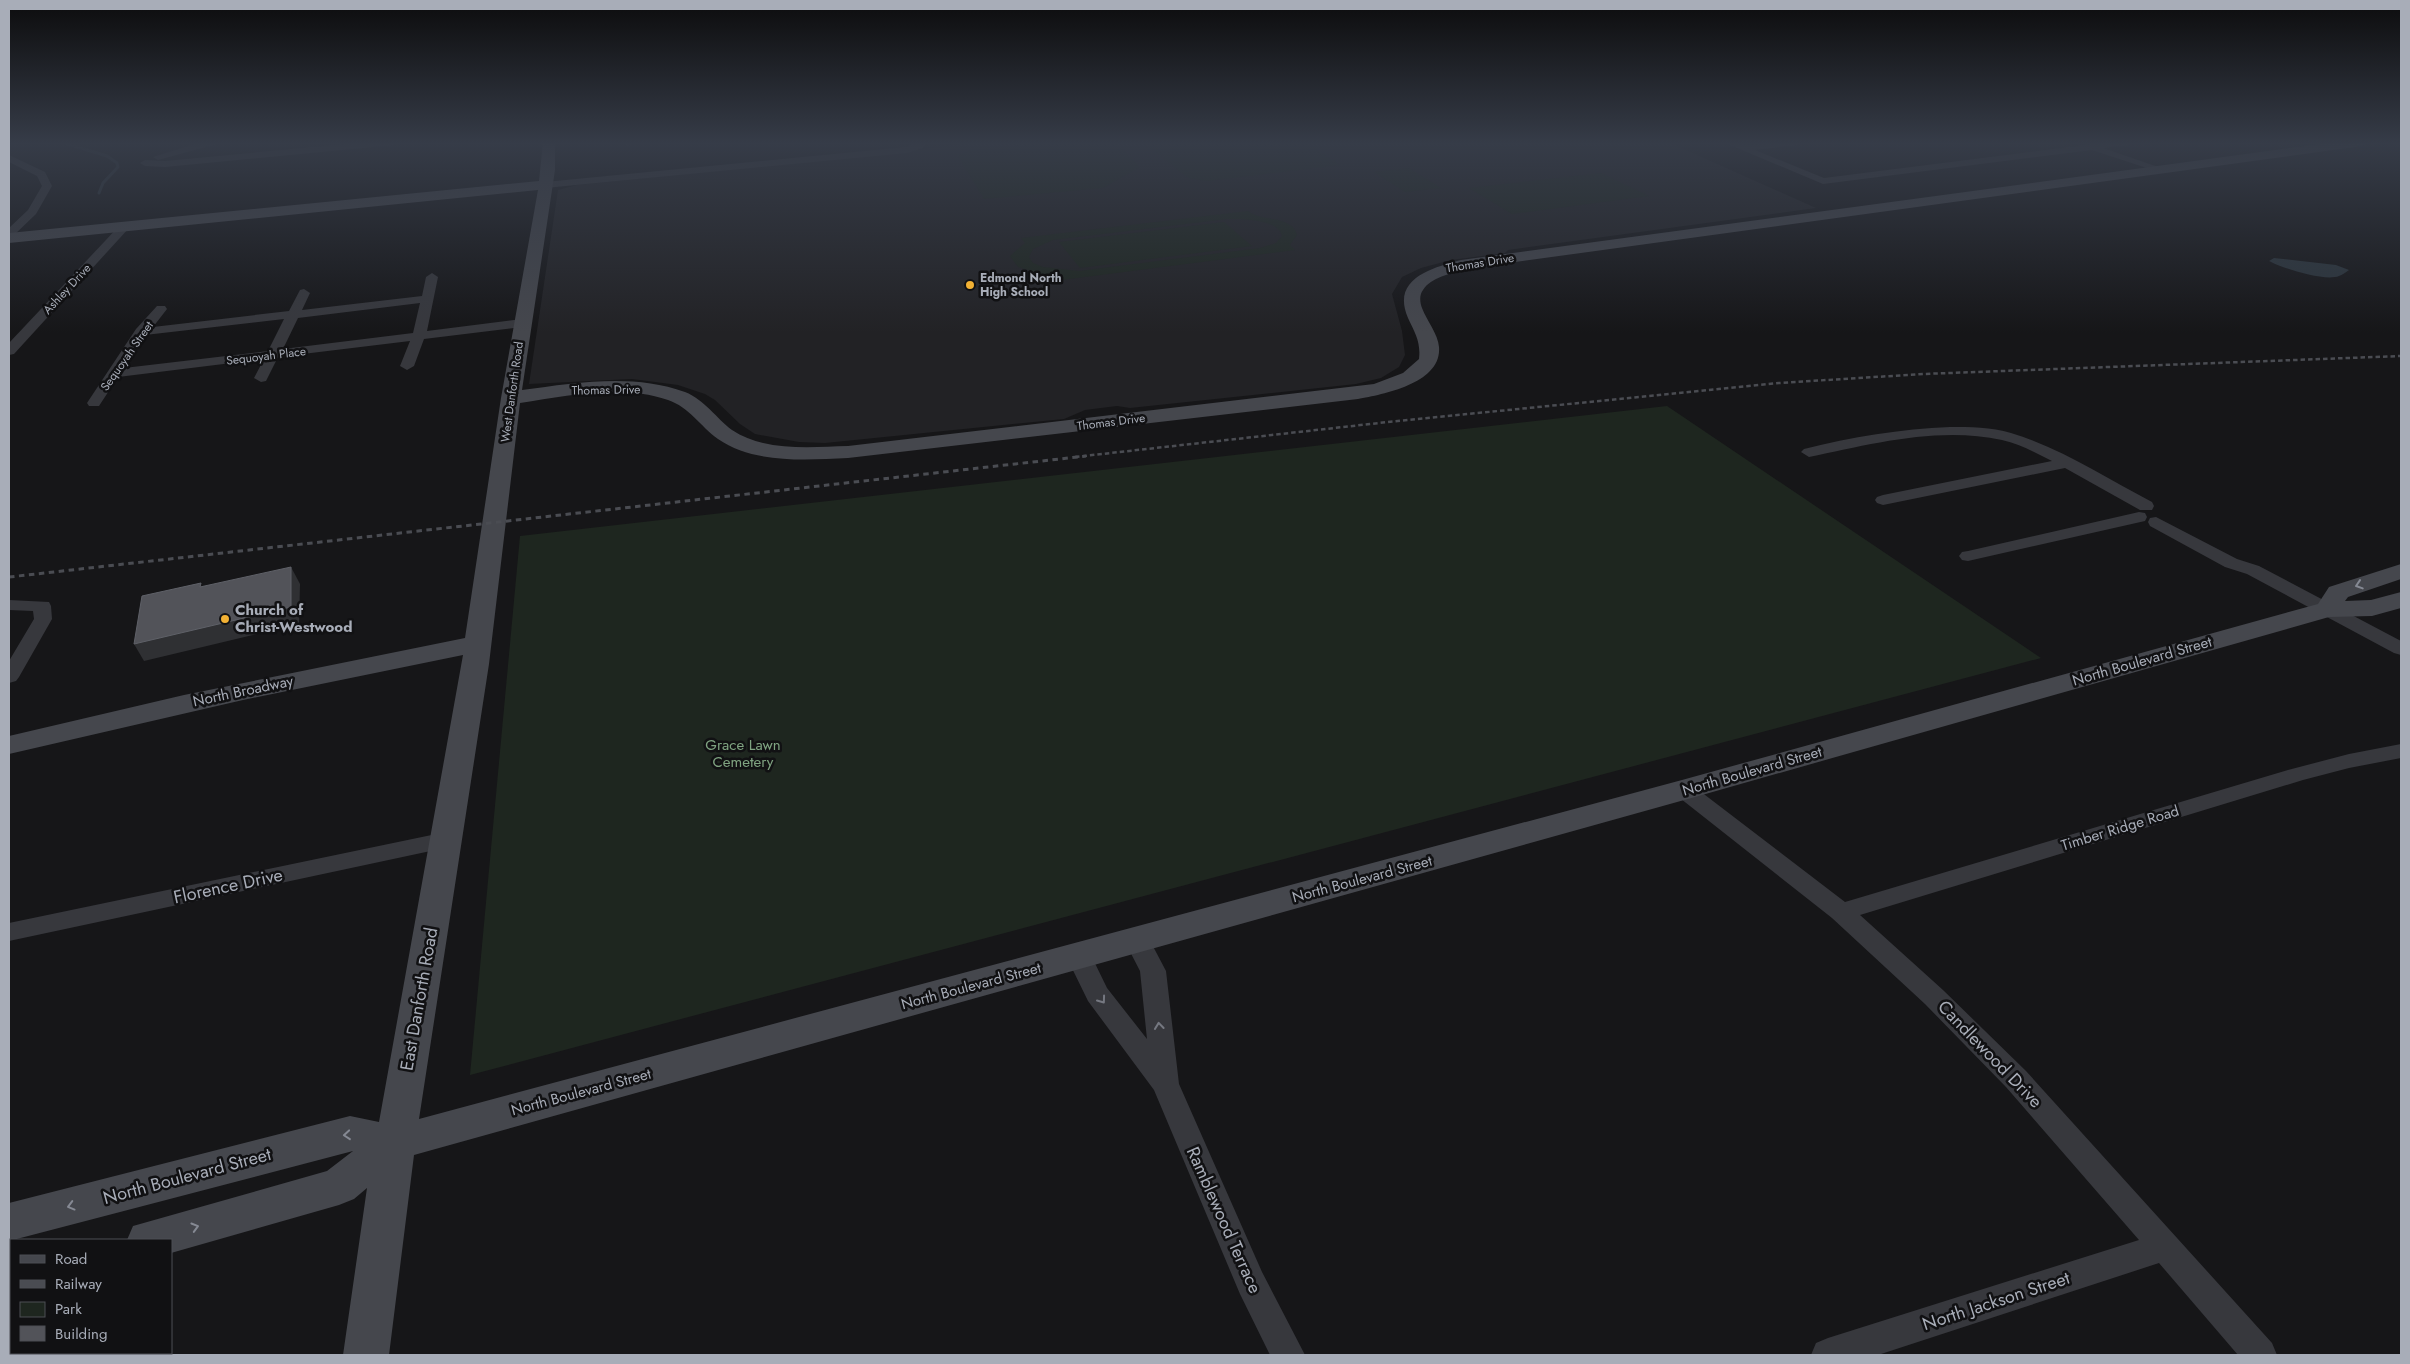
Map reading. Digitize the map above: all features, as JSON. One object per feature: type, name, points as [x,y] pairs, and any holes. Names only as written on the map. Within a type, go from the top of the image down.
[{"type":"main road","points":[[9,236],[333,206]]},
{"type":"main road","name":"West Danforth Road","points":[[478,644],[511,398],[542,206]]},
{"type":"main road","name":"Thomas Drive","points":[[511,398],[577,389],[634,388],[658,391],[690,402],[728,436],[748,445],[771,450],[803,453],[858,451],[1358,393],[1403,380],[1417,373],[1426,364],[1430,355],[1430,346],[1410,301],[1413,288],[1423,277],[1438,270],[1460,265],[1737,230],[1909,206]]},
{"type":"main road","points":[[2328,609],[2338,592],[2401,571]]},
{"type":"main road","name":"North Boulevard Street","points":[[152,1239],[339,1186],[394,1143],[1684,790],[2328,609],[2372,608],[2401,600]]},
{"type":"main road","name":"North Broadway","points":[[9,745],[269,684],[478,644]]},
{"type":"main road","name":"East Danforth Road","points":[[366,1355],[394,1143],[478,644]]},
{"type":"main road","name":"North Boulevard Street","points":[[9,1222],[350,1133],[394,1143]]},
{"type":"street","points":[[9,236],[36,206]]},
{"type":"street","points":[[12,214],[32,212]]},
{"type":"street","name":"Ashley Drive","points":[[9,351],[125,226]]},
{"type":"street","points":[[407,366],[419,336],[432,277]]},
{"type":"street","points":[[260,378],[304,293]]},
{"type":"street","points":[[141,332],[426,299]]},
{"type":"street","name":"Sequoyah Street","points":[[94,403],[141,332],[161,309]]},
{"type":"street","name":"Sequoyah Place","points":[[112,374],[522,323]]},
{"type":"street","points":[[1809,452],[1903,434],[1974,431],[2008,438],[2018,446],[2058,464],[2139,511],[2163,521],[2232,563],[2253,570],[2401,649]]},
{"type":"street","points":[[1883,500],[2058,464]]},
{"type":"street","points":[[1968,556],[2139,511]]},
{"type":"street","points":[[9,605],[42,606],[43,618],[9,677]]},
{"type":"street","name":"Timber Ridge Road","points":[[1841,912],[2296,776],[2349,761],[2401,751]]},
{"type":"street","name":"Candlewood Drive","points":[[1684,790],[1841,912],[1934,997],[2016,1079],[2260,1355]]},
{"type":"street","name":"Florence Drive","points":[[9,932],[446,840]]},
{"type":"street","name":"Ramblewood Terrace","points":[[1138,940],[1153,971],[1165,1084]]},
{"type":"street","name":"Ramblewood Terrace","points":[[1079,956],[1097,994],[1165,1084],[1251,1283],[1288,1355]]},
{"type":"street","name":"North Jackson Street","points":[[1828,1355],[2165,1246]]},
{"type":"shaded area","name":"Edmond North High School","points":[[556,206],[1811,206],[1816,208],[1508,250],[1505,253],[1451,260],[1421,268],[1402,277],[1392,294],[1402,331],[1405,355],[1399,367],[1381,378],[1356,384],[1130,408],[1117,406],[1085,410],[1064,419],[825,443],[799,442],[755,434],[740,424],[715,400],[705,394],[678,385],[632,379],[529,384]]},
{"type":"shaded area","points":[[2274,258],[2336,265],[2349,270],[2340,276],[2314,276],[2269,261]]},
{"type":"green space","points":[[1498,206],[1576,206],[1512,214]]},
{"type":"green space","points":[[1248,211],[1260,217],[1289,224],[1297,235],[1290,245],[1295,250],[1054,281],[1049,276],[1018,267],[1010,256],[1025,243],[1021,238]],"holes":[[[1227,219],[1267,223],[1279,230],[1282,236],[1276,243],[1260,248],[1079,271],[1043,267],[1033,263],[1029,257],[1033,249],[1053,240]]]},
{"type":"green space","points":[[1224,222],[1252,246],[1080,268],[1059,242]]},
{"type":"green space","name":"Grace Lawn Cemetery","points":[[1667,406],[2041,658],[470,1075],[520,536]]},
{"type":"building","points":[[291,567],[291,607],[134,644],[142,596],[201,583],[200,587]]},
{"type":"railway","points":[[1075,457],[1388,422],[1779,383],[1923,374],[2401,356]]},
{"type":"railway","points":[[9,577],[1086,456]]},
{"type":"place","name":"Edmond North High School","points":[[970,285]]},
{"type":"place","name":"Church of Christ-Westwood","points":[[225,619]]}]
